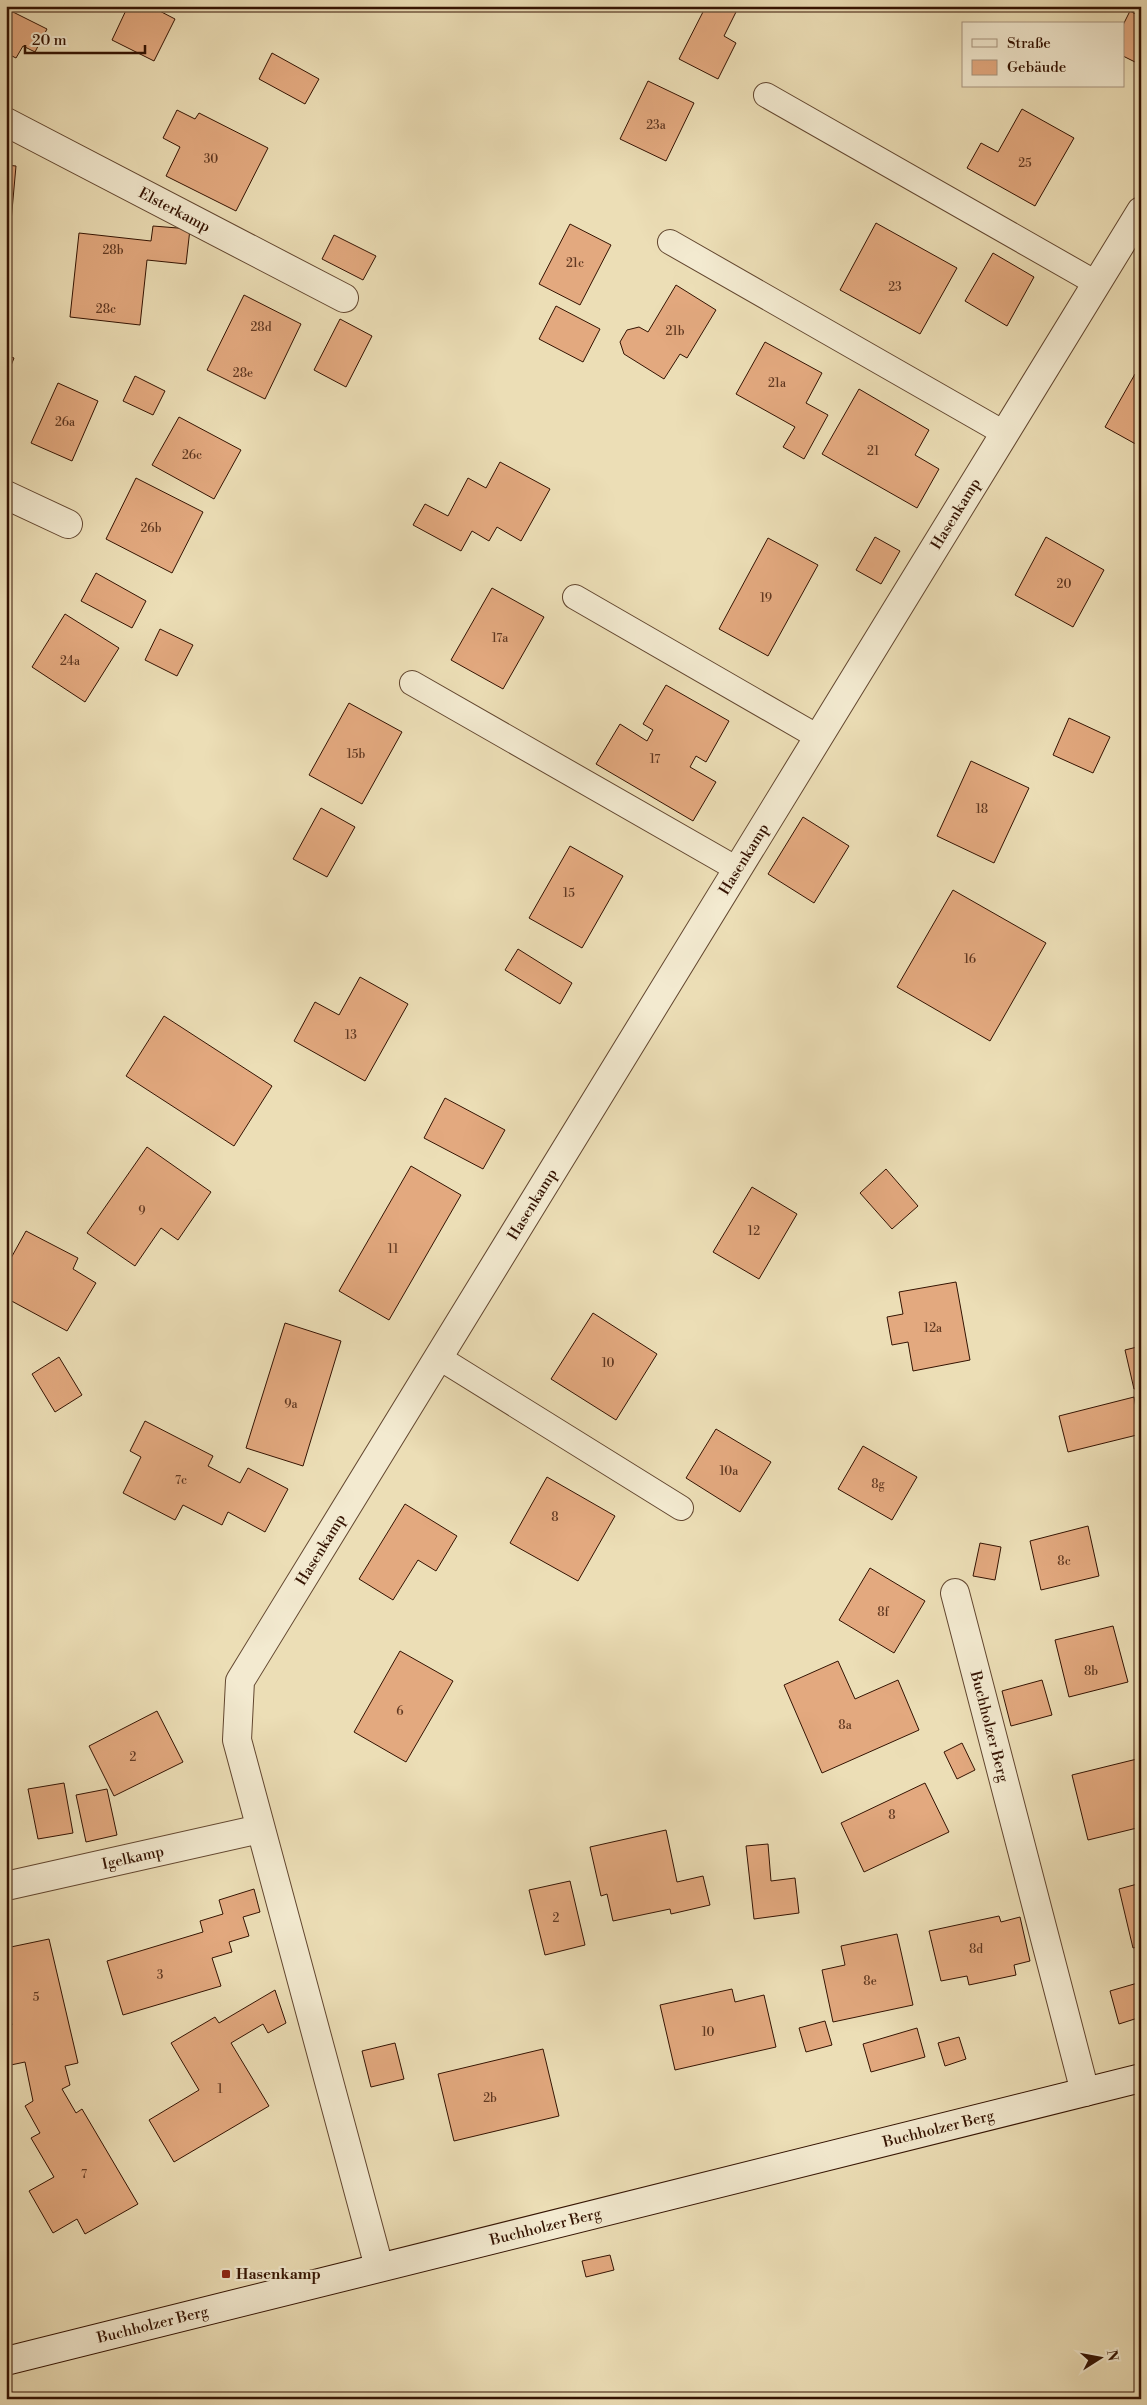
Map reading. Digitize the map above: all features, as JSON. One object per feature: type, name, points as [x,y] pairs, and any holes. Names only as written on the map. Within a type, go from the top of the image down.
[{"type":"street","name":"Elsterkamp","points":[[6,122],[344,298]]},
{"type":"street","name":"Hasenkamp","points":[[379,2268],[237,1740],[240,1681],[1141,210]]},
{"type":"street","points":[[6,495],[68,524]]},
{"type":"street","name":"Buchholzer Berg","points":[[955,1593],[1085,2092]]},
{"type":"street","name":"Igelkamp","points":[[6,1886],[260,1829]]},
{"type":"street","name":"Buchholzer Berg","points":[[6,2361],[1141,2078]]},
{"type":"lane","points":[[766,95],[1096,283]]},
{"type":"lane","points":[[670,242],[1004,433]]},
{"type":"lane","points":[[575,597],[818,737]]},
{"type":"lane","points":[[412,683],[736,869]]},
{"type":"lane","points":[[438,1357],[681,1508]]},
{"type":"building","points":[[128,6],[150,6],[175,19],[154,61],[112,40]]},
{"type":"building","points":[[706,6],[739,6],[724,36],[736,43],[718,79],[679,59]]},
{"type":"building","points":[[7,9],[47,29],[35,52],[23,46],[16,58],[6,53]]},
{"type":"building","points":[[1130,11],[1141,17],[1141,65],[1124,56],[1124,23]]},
{"type":"building","points":[[272,53],[319,79],[305,104],[259,79]]},
{"type":"building","points":[[648,81],[694,103],[666,161],[620,139]]},
{"type":"building","points":[[1022,109],[1074,138],[1035,206],[967,168],[981,143],[998,152]]},
{"type":"building","points":[[177,110],[195,119],[199,113],[268,148],[236,211],[166,176],[180,147],[163,138]]},
{"type":"building","points":[[6,165],[16,166],[8,255],[6,255]]},
{"type":"building","points":[[876,223],[957,268],[920,334],[840,290]]},
{"type":"building","points":[[570,224],[611,245],[580,305],[539,284]]},
{"type":"building","points":[[153,226],[190,229],[186,264],[147,260],[140,325],[70,317],[79,233],[151,241]]},
{"type":"building","points":[[334,235],[376,256],[363,280],[322,259]]},
{"type":"building","points":[[993,253],[1034,277],[1007,326],[965,301]]},
{"type":"building","points":[[676,285],[716,310],[687,358],[680,354],[664,379],[624,354],[620,342],[627,330],[639,327],[648,332]]},
{"type":"building","points":[[244,295],[301,324],[265,399],[207,370]]},
{"type":"building","points":[[556,306],[600,329],[583,362],[539,339]]},
{"type":"building","points":[[340,319],[372,336],[346,387],[314,370]]},
{"type":"building","points":[[765,342],[822,373],[806,403],[828,415],[804,459],[783,447],[795,427],[736,394]]},
{"type":"building","points":[[6,355],[14,358],[6,378]]},
{"type":"building","points":[[1135,374],[1141,377],[1141,447],[1105,427]]},
{"type":"building","points":[[135,376],[165,391],[153,415],[123,401]]},
{"type":"building","points":[[58,383],[98,401],[72,461],[31,443]]},
{"type":"building","points":[[859,389],[929,430],[915,455],[939,469],[917,508],[822,454]]},
{"type":"building","points":[[179,417],[241,450],[214,499],[152,465]]},
{"type":"building","points":[[500,462],[550,489],[521,541],[497,527],[489,541],[472,531],[461,551],[413,525],[425,504],[448,516],[468,478],[486,488]]},
{"type":"building","points":[[136,478],[203,512],[172,573],[106,539]]},
{"type":"building","points":[[875,537],[900,551],[881,584],[856,570]]},
{"type":"building","points":[[1046,537],[1104,570],[1073,627],[1015,595]]},
{"type":"building","points":[[768,538],[818,565],[768,656],[719,629]]},
{"type":"building","points":[[96,573],[146,601],[132,628],[81,601]]},
{"type":"building","points":[[492,588],[544,617],[503,689],[451,660]]},
{"type":"building","points":[[65,614],[119,648],[85,702],[32,667]]},
{"type":"building","points":[[160,629],[193,645],[177,676],[145,660]]},
{"type":"building","points":[[666,685],[729,721],[706,762],[696,756],[690,767],[716,782],[693,821],[596,764],[620,724],[647,741],[653,730],[643,724]]},
{"type":"building","points":[[349,703],[402,732],[362,804],[309,775]]},
{"type":"building","points":[[1069,718],[1110,737],[1093,773],[1053,755]]},
{"type":"building","points":[[971,761],[1029,788],[994,863],[937,836]]},
{"type":"building","points":[[321,808],[355,827],[327,877],[293,859]]},
{"type":"building","points":[[803,817],[849,846],[814,903],[768,874]]},
{"type":"building","points":[[570,846],[623,876],[582,948],[529,918]]},
{"type":"building","points":[[953,890],[1046,943],[990,1041],[897,987]]},
{"type":"building","points":[[518,949],[572,983],[560,1004],[505,970]]},
{"type":"building","points":[[360,977],[408,1004],[365,1081],[294,1041],[315,1002],[339,1015]]},
{"type":"building","points":[[164,1016],[272,1086],[234,1146],[126,1076]]},
{"type":"building","points":[[445,1098],[505,1130],[483,1169],[424,1138]]},
{"type":"building","points":[[147,1147],[211,1192],[178,1240],[161,1228],[135,1266],[87,1233]]},
{"type":"building","points":[[411,1166],[461,1195],[389,1320],[339,1291]]},
{"type":"building","points":[[886,1169],[918,1206],[892,1229],[860,1193]]},
{"type":"building","points":[[752,1187],[797,1214],[759,1279],[713,1252]]},
{"type":"building","points":[[26,1231],[78,1258],[73,1269],[96,1283],[67,1331],[6,1298],[6,1267]]},
{"type":"building","points":[[956,1282],[970,1360],[913,1371],[908,1342],[892,1345],[887,1317],[903,1314],[899,1292]]},
{"type":"building","points":[[593,1313],[657,1354],[616,1420],[551,1379]]},
{"type":"building","points":[[285,1323],[341,1341],[303,1466],[246,1448]]},
{"type":"building","points":[[1141,1346],[1141,1387],[1134,1389],[1125,1350]]},
{"type":"building","points":[[59,1357],[82,1395],[55,1412],[32,1374]]},
{"type":"building","points":[[1134,1397],[1141,1434],[1068,1452],[1059,1416]]},
{"type":"building","points":[[145,1421],[213,1456],[208,1466],[240,1483],[248,1468],[288,1489],[265,1532],[228,1512],[222,1525],[183,1505],[175,1520],[123,1493],[141,1457],[130,1451]]},
{"type":"building","points":[[716,1429],[771,1462],[740,1512],[686,1478]]},
{"type":"building","points":[[863,1446],[917,1477],[892,1520],[838,1489]]},
{"type":"building","points":[[547,1477],[615,1516],[578,1581],[510,1543]]},
{"type":"building","points":[[405,1504],[457,1536],[436,1571],[418,1560],[393,1600],[359,1579]]},
{"type":"building","points":[[1088,1526],[1099,1576],[1041,1590],[1030,1541]]},
{"type":"building","points":[[980,1543],[1001,1547],[995,1580],[973,1576]]},
{"type":"building","points":[[870,1568],[925,1601],[894,1653],[839,1620]]},
{"type":"building","points":[[1113,1626],[1128,1682],[1069,1697],[1055,1640]]},
{"type":"building","points":[[400,1651],[453,1681],[406,1762],[354,1732]]},
{"type":"building","points":[[838,1661],[855,1699],[898,1680],[919,1730],[822,1773],[784,1685]]},
{"type":"building","points":[[1042,1680],[1052,1715],[1011,1726],[1002,1691]]},
{"type":"building","points":[[157,1711],[183,1762],[114,1796],[89,1746]]},
{"type":"building","points":[[962,1743],[975,1770],[957,1779],[944,1752]]},
{"type":"building","points":[[1141,1758],[1141,1827],[1088,1840],[1072,1775]]},
{"type":"building","points":[[64,1783],[73,1833],[38,1839],[28,1789]]},
{"type":"building","points":[[925,1783],[949,1832],[864,1872],[841,1823]]},
{"type":"building","points":[[107,1789],[117,1835],[86,1842],[76,1795]]},
{"type":"building","points":[[666,1830],[677,1882],[703,1876],[710,1905],[671,1914],[670,1909],[613,1921],[607,1894],[601,1896],[590,1847]]},
{"type":"building","points":[[768,1844],[771,1881],[795,1878],[799,1913],[754,1919],[746,1846]]},
{"type":"building","points":[[570,1881],[585,1945],[545,1955],[529,1890]]},
{"type":"building","points":[[1141,1883],[1141,1946],[1133,1948],[1119,1889]]},
{"type":"building","points":[[254,1889],[260,1912],[243,1917],[249,1936],[229,1942],[232,1952],[212,1958],[221,1986],[123,2015],[107,1961],[203,1932],[200,1921],[223,1914],[219,1900]]},
{"type":"building","points":[[999,1916],[1001,1922],[1020,1917],[1030,1961],[1014,1965],[1016,1975],[969,1985],[967,1976],[941,1981],[929,1931]]},
{"type":"building","points":[[897,1934],[913,2005],[833,2022],[822,1970],[845,1965],[841,1946]]},
{"type":"building","points":[[49,1939],[78,2063],[65,2066],[70,2085],[62,2089],[76,2113],[82,2109],[138,2204],[85,2234],[77,2219],[53,2233],[29,2191],[54,2177],[31,2138],[40,2133],[25,2106],[33,2101],[25,2062],[6,2066],[6,2026],[12,2025],[6,2000],[6,1948]]},
{"type":"building","points":[[1141,1982],[1141,2017],[1119,2024],[1110,1991]]},
{"type":"building","points":[[732,1989],[735,2002],[764,1995],[776,2047],[675,2070],[660,2005]]},
{"type":"building","points":[[275,1990],[286,2023],[268,2033],[263,2024],[231,2043],[269,2106],[174,2162],[149,2120],[199,2090],[171,2043],[215,2017],[219,2023]]},
{"type":"building","points":[[825,2021],[832,2045],[806,2052],[799,2028]]},
{"type":"building","points":[[917,2028],[925,2057],[871,2072],[863,2044]]},
{"type":"building","points":[[959,2037],[966,2059],[945,2066],[938,2043]]},
{"type":"building","points":[[395,2043],[404,2079],[371,2087],[362,2051]]},
{"type":"building","points":[[543,2049],[559,2116],[454,2141],[438,2074]]},
{"type":"building","points":[[610,2255],[614,2270],[586,2277],[582,2261]]},
{"type":"place","name":"Hasenkamp","points":[[226,2274]]}]
